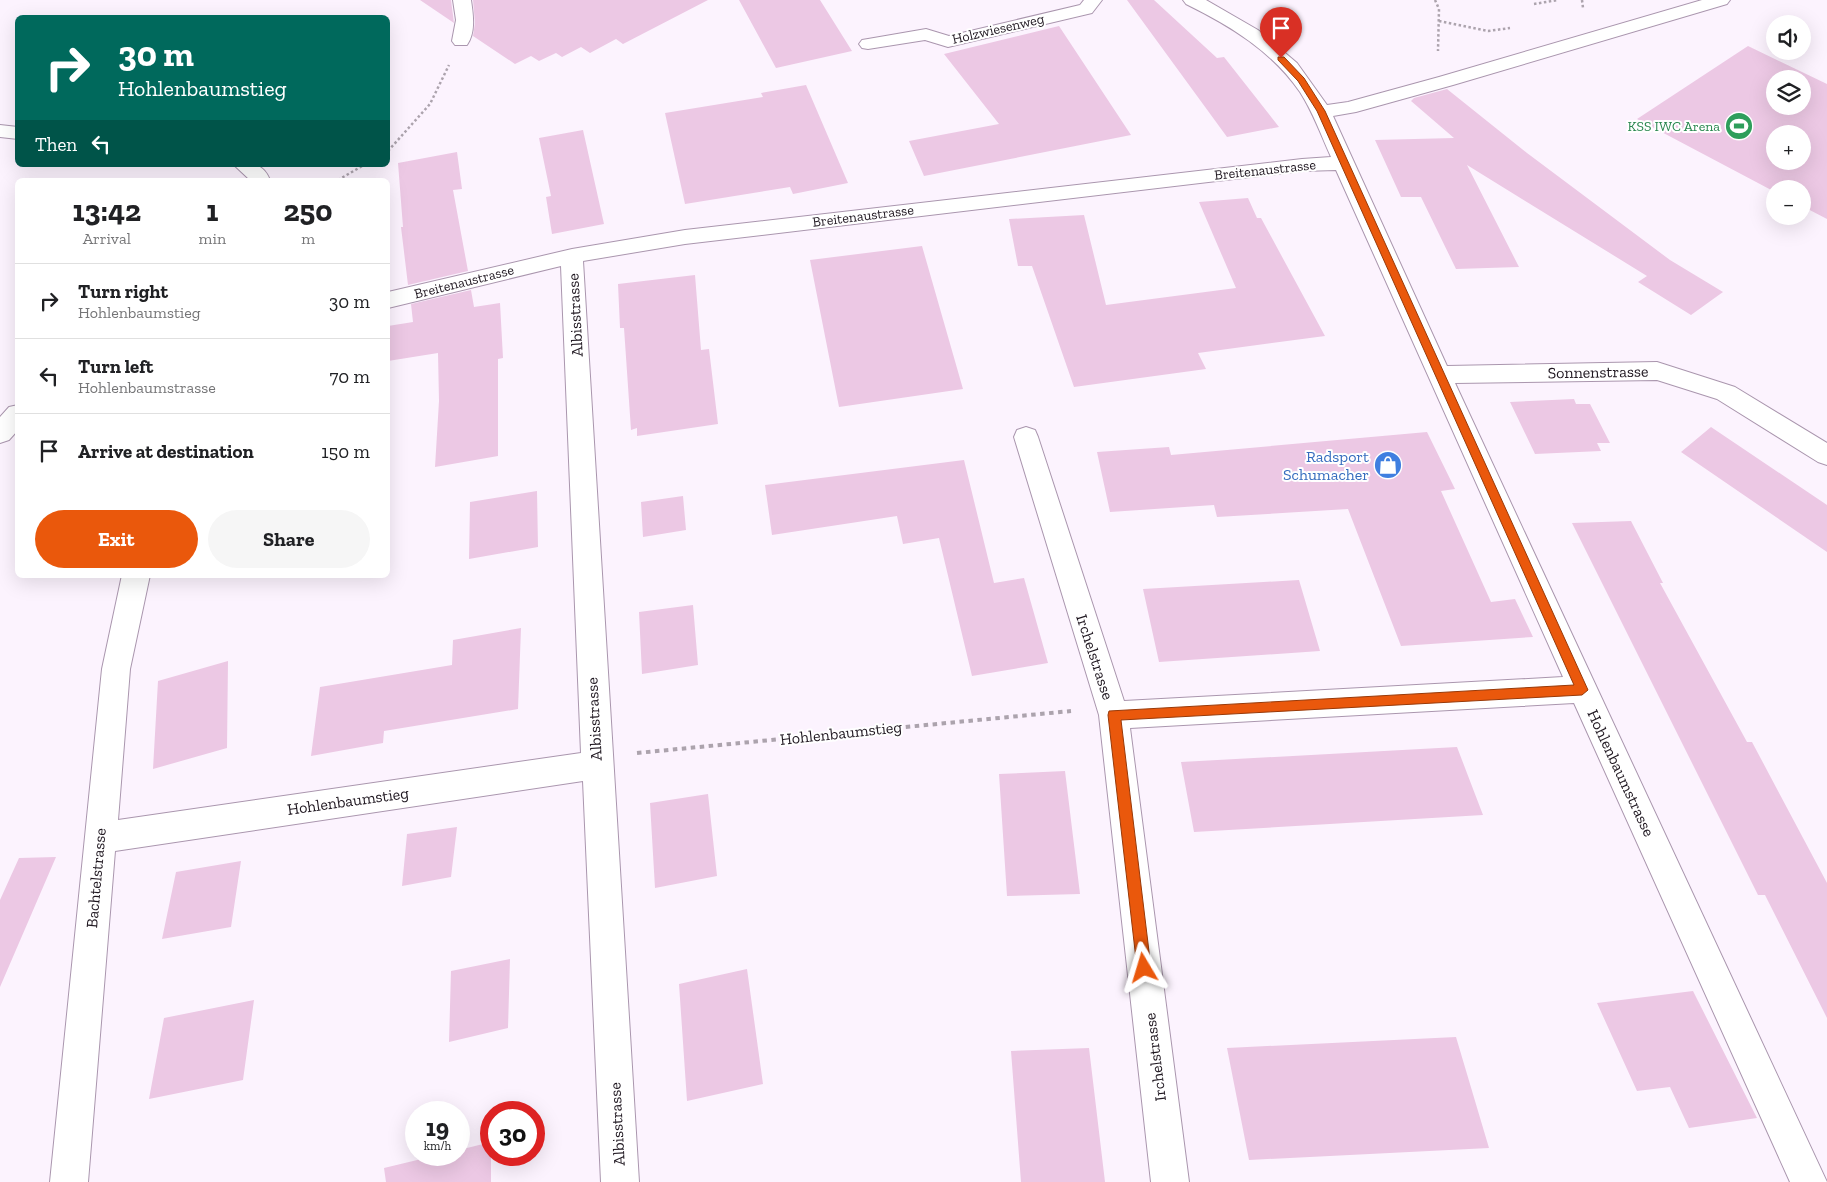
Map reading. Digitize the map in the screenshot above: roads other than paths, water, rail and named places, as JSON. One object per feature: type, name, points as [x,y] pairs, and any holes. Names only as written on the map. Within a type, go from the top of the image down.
[{"type":"street","points":[[460,41],[465,20],[462,0]]},
{"type":"street","name":"Holzwiesenweg","points":[[868,44],[926,34],[948,42],[1086,9],[1094,0]]},
{"type":"street","name":"Hohlenbaumstrasse","points":[[1192,0],[1244,28],[1258,38],[1301,80],[1321,111],[1582,690],[1809,1182]]},
{"type":"street","points":[[1321,111],[1349,108],[1721,0]]},
{"type":"street","points":[[0,131],[15,132]]},
{"type":"street","name":"Breitenaustrasse","points":[[390,300],[572,256],[685,237],[1302,165],[1343,162]]},
{"type":"street","points":[[247,167],[257,174],[259,178]]},
{"type":"street","name":"Albisstrasse","points":[[572,256],[620,1182]]},
{"type":"street","name":"Sonnenstrasse","points":[[1439,375],[1657,371],[1726,393],[1827,455]]},
{"type":"street","name":"Irchelstrasse","points":[[1026,437],[1114,715],[1170,1182]]},
{"type":"street","name":"Bachtelstrasse","points":[[69,1182],[116,669],[135,578]]},
{"type":"street","points":[[1114,715],[1582,690]]},
{"type":"street","name":"Hohlenbaumstieg","points":[[100,838],[597,765]]},
{"type":"place","name":"KSS IWC Arena","points":[[1739,126]]},
{"type":"place","name":"Radsport Schumacher","points":[[1388,465]]}]
